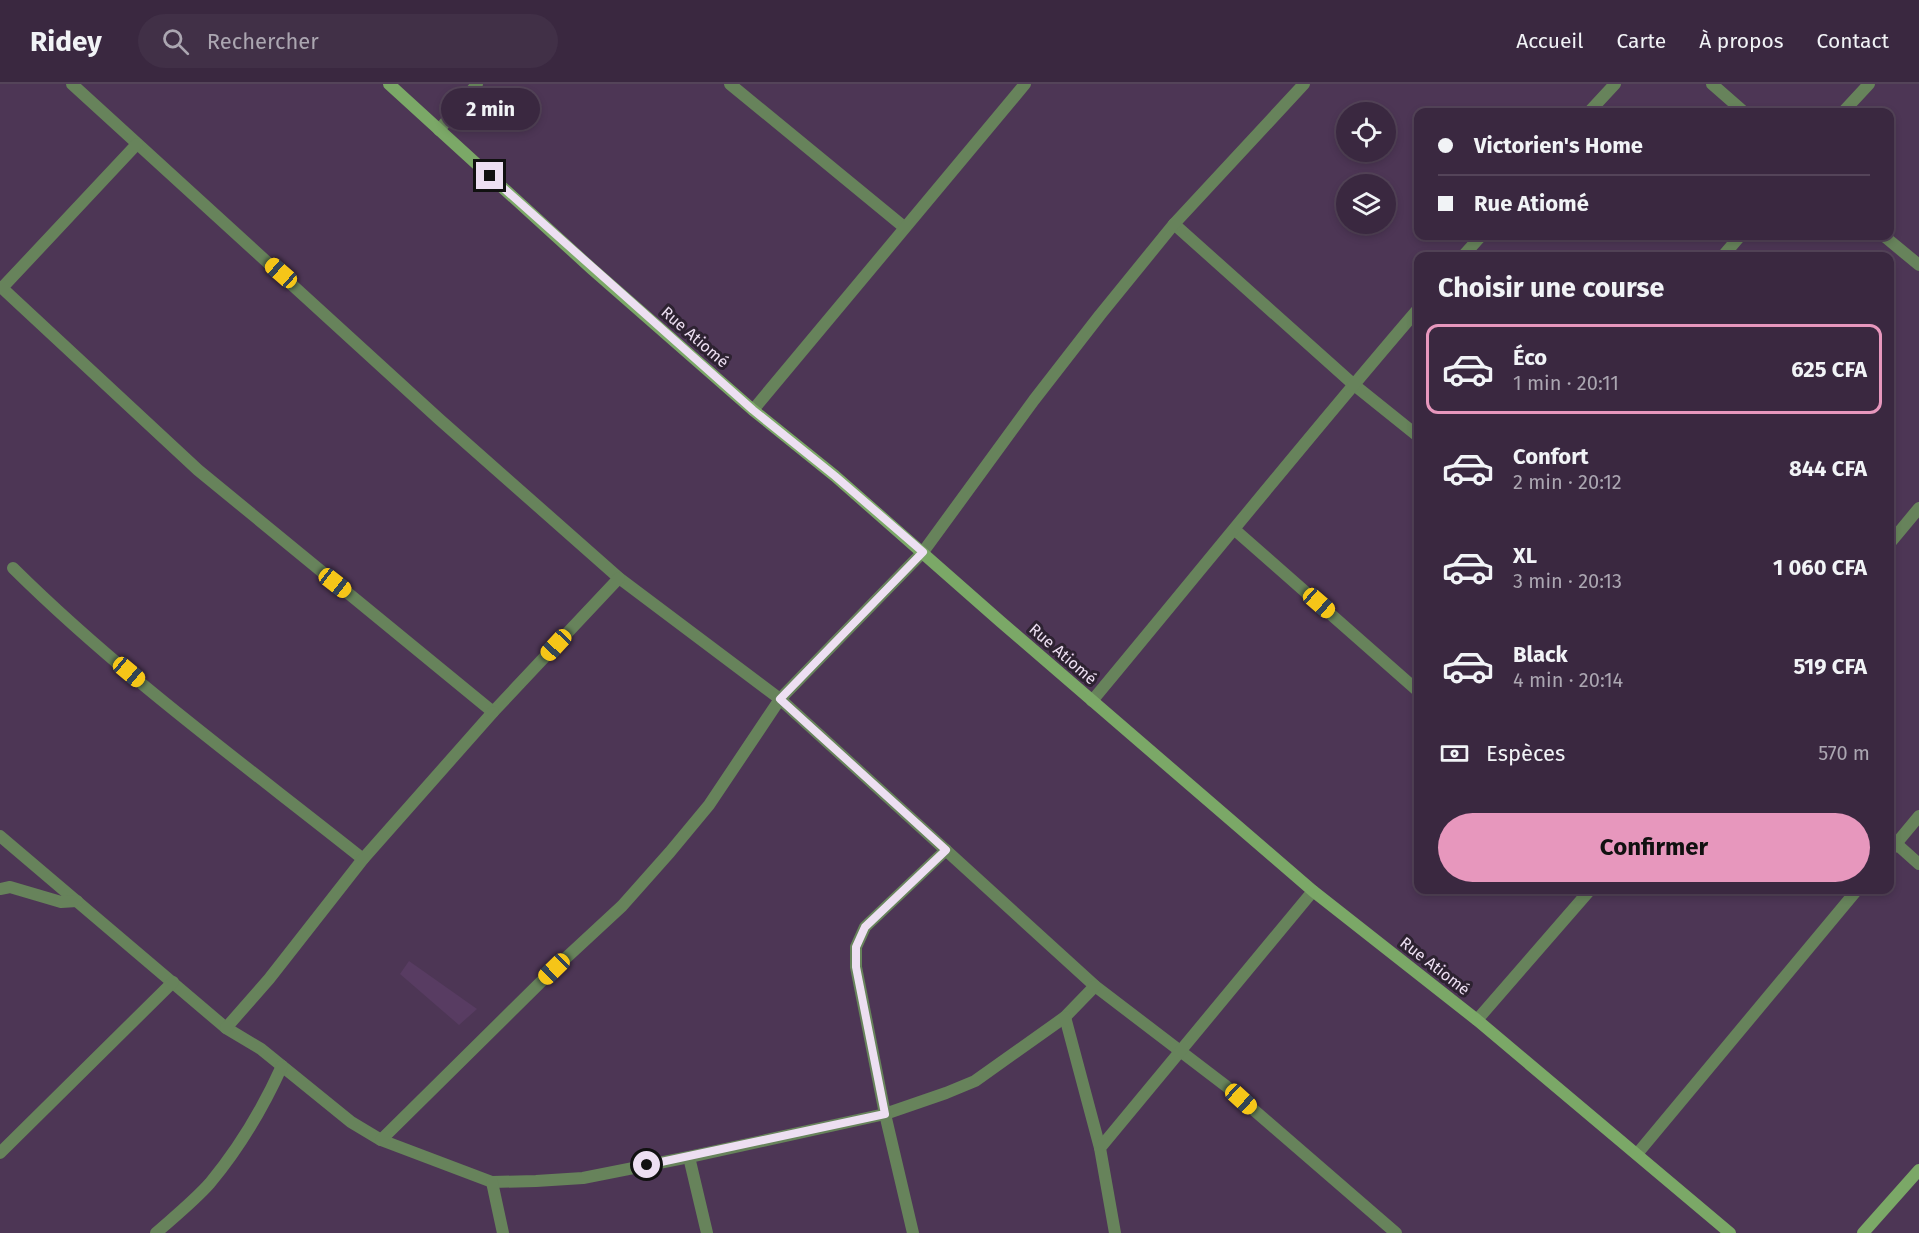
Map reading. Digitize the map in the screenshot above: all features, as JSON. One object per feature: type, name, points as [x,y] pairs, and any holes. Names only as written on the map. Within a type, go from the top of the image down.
[{"type":"street","points":[[72,84],[314,302],[439,419],[619,578],[780,699],[1095,986],[1226,1086],[1396,1233]]},
{"type":"street","name":"Rue Atiomé","points":[[388,84],[753,410],[835,476],[1000,622],[1313,891],[1477,1020],[1730,1233]]},
{"type":"street","points":[[439,130],[477,84]]},
{"type":"street","points":[[730,84],[904,227]]},
{"type":"street","points":[[753,410],[1025,84]]},
{"type":"street","points":[[1593,108],[1615,84]]},
{"type":"street","points":[[1712,84],[1739,108]]},
{"type":"street","points":[[1847,108],[1869,84]]},
{"type":"street","points":[[381,1140],[545,977],[622,906],[709,805],[780,699],[923,552],[1034,400],[1100,315],[1174,224],[1296,87]]},
{"type":"street","points":[[137,144],[2,288],[198,470],[493,712]]},
{"type":"street","points":[[1174,224],[1353,384],[1414,433]]},
{"type":"street","points":[[1467,252],[1477,240]]},
{"type":"street","points":[[1726,252],[1737,240]]},
{"type":"street","points":[[1889,240],[1919,265]]},
{"type":"street","points":[[1092,701],[1353,384],[1414,314]]},
{"type":"street","points":[[1894,538],[1919,508]]},
{"type":"street","points":[[1235,530],[1414,688]]},
{"type":"street","points":[[13,568],[57,611],[100,648],[363,859]]},
{"type":"street","points":[[226,1028],[269,979],[363,859],[493,712],[619,578]]},
{"type":"street","points":[[1894,842],[1919,816]]},
{"type":"street","points":[[2,841],[77,901],[226,1028],[261,1049],[351,1122],[381,1140],[492,1182],[582,1178],[885,1114],[975,1081],[1065,1017],[1095,986]]},
{"type":"street","points":[[1894,845],[1919,864]]},
{"type":"street","points":[[913,1233],[885,1114],[856,967],[856,947],[865,927],[946,850]]},
{"type":"street","points":[[0,889],[10,887],[61,902],[77,901]]},
{"type":"street","points":[[1100,1148],[1313,891]]},
{"type":"street","points":[[1477,1020],[1587,894]]},
{"type":"street","points":[[1637,1154],[1854,894]]},
{"type":"street","points":[[0,1153],[173,982]]},
{"type":"street","points":[[1065,1017],[1100,1148],[1115,1233]]},
{"type":"street","points":[[156,1233],[195,1199],[224,1165],[253,1123],[282,1066]]},
{"type":"street","points":[[689,1157],[707,1233]]},
{"type":"street","points":[[1863,1233],[1919,1170]]},
{"type":"street","points":[[492,1182],[503,1233]]},
{"type":"shaded area","points":[[409,961],[477,1009],[459,1025],[400,974]]},
{"type":"route","points":[[490,176],[753,410],[835,476],[923,552],[780,699],[946,850],[865,927],[856,947],[856,967],[885,1114],[647,1165]]}]
